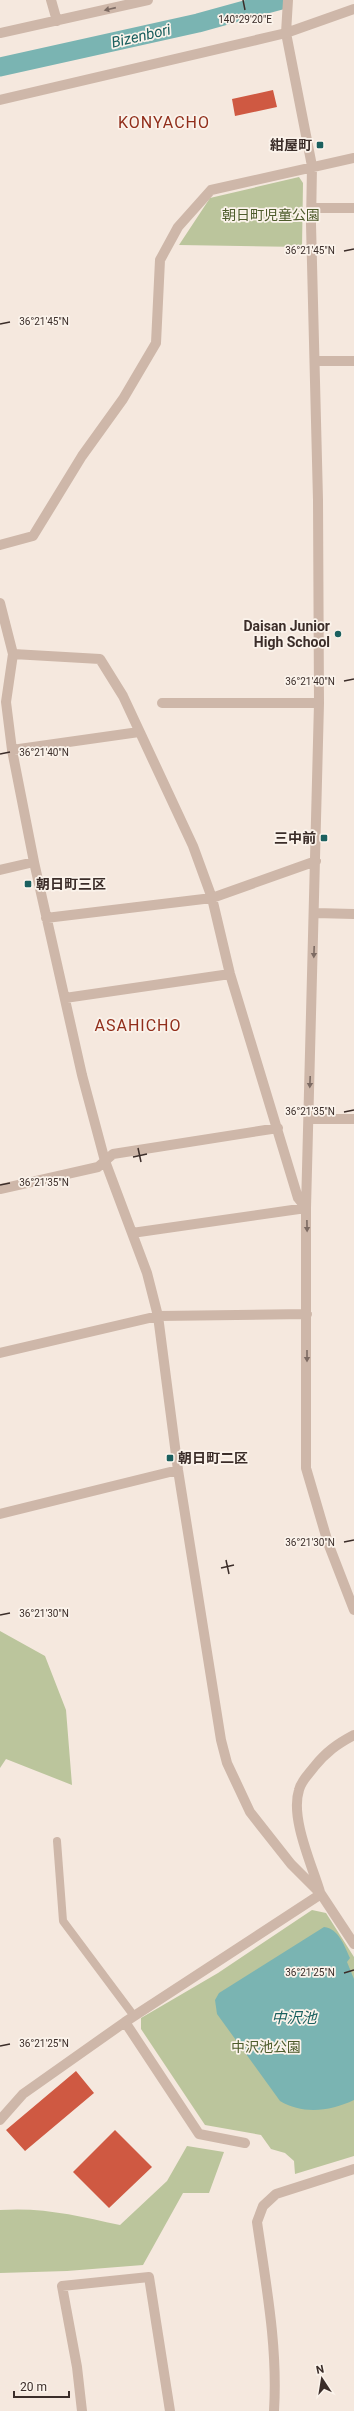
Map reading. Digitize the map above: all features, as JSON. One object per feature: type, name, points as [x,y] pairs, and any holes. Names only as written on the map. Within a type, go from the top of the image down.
[{"type":"street","points":[[51,0],[57,21]]},
{"type":"street","points":[[0,33],[148,0]]},
{"type":"street","points":[[288,0],[286,33],[312,166],[311,208],[315,360],[319,703],[315,914],[306,1208],[306,1468],[328,1543],[354,1610]]},
{"type":"street","points":[[0,100],[286,33],[354,9]]},
{"type":"street","points":[[0,545],[33,536],[82,456],[123,399],[156,343],[160,260],[178,227],[211,190],[312,166],[354,158]]},
{"type":"street","points":[[311,208],[354,208]]},
{"type":"street","points":[[315,360],[354,361]]},
{"type":"street","points":[[0,603],[13,654],[6,702],[12,750],[46,918],[82,1075],[105,1161],[146,1273],[158,1316],[178,1470],[215,1707],[227,1763],[250,1812],[291,1864],[321,1894],[354,1944]]},
{"type":"street","points":[[13,654],[100,658],[123,696],[193,846],[212,898],[230,974],[298,1198],[306,1208]]},
{"type":"street","points":[[162,703],[319,703]]},
{"type":"street","points":[[12,750],[139,732]]},
{"type":"street","points":[[0,870],[34,862]]},
{"type":"street","points":[[46,918],[212,898],[316,862]]},
{"type":"street","points":[[315,914],[354,914]]},
{"type":"street","points":[[65,998],[230,974]]},
{"type":"street","points":[[309,1119],[354,1119]]},
{"type":"street","points":[[0,1189],[98,1166],[113,1154],[278,1128]]},
{"type":"street","points":[[132,1233],[306,1208]]},
{"type":"street","points":[[0,1353],[158,1316],[307,1314]]},
{"type":"street","points":[[0,1514],[178,1470]]},
{"type":"street","points":[[321,1894],[302,1834],[297,1802],[298,1792],[302,1782],[326,1753],[335,1745],[354,1735]]},
{"type":"street","points":[[0,2120],[23,2094],[125,2022],[321,1894]]},
{"type":"street","points":[[125,2022],[199,2134],[245,2142]]},
{"type":"street","points":[[274,2411],[276,2378],[272,2330],[257,2222],[263,2206],[276,2194],[354,2169]]},
{"type":"street","points":[[81,2411],[77,2367],[62,2286],[150,2277],[170,2411]]},
{"type":"lane","points":[[57,1841],[63,1921],[134,2016]]},
{"type":"green space","name":"朝日町児童公園","points":[[299,177],[303,183],[302,247],[179,245],[210,198]]},
{"type":"green space","points":[[0,1631],[45,1656],[66,1710],[72,1785],[6,1759],[0,1768]]},
{"type":"green space","name":"中沢池公園","points":[[312,1910],[326,1913],[354,1957],[354,2156],[295,2174],[294,2161],[285,2153],[271,2149],[261,2135],[205,2125],[141,2029],[141,2018],[218,1973]]},
{"type":"green space","points":[[187,2146],[224,2152],[209,2193],[183,2193],[143,2265],[67,2271],[0,2273],[0,2210],[16,2209],[46,2211],[120,2225],[167,2181]]},
{"type":"water","name":"中沢池","points":[[324,1927],[334,1931],[343,1943],[350,1958],[347,1962],[354,1979],[354,2100],[327,2109],[307,2110],[280,2101],[217,2014],[215,2000],[219,1993]]},
{"type":"building","points":[[273,90],[277,107],[235,116],[232,99]]},
{"type":"building","points":[[76,2071],[94,2093],[25,2151],[6,2130]]},
{"type":"building","points":[[115,2130],[152,2167],[109,2208],[73,2172]]},
{"type":"waterway","name":"Bizenbori","points":[[0,67],[198,23],[281,0]]},
{"type":"place","name":"紺屋町","points":[[320,145]]},
{"type":"place","name":"Daisan Junior High School","points":[[338,634]]},
{"type":"place","name":"三中前","points":[[324,838]]},
{"type":"place","name":"朝日町三区","points":[[28,884]]},
{"type":"place","name":"朝日町二区","points":[[170,1458]]},
{"type":"district","name":"KONYACHO","points":[[164,122]]},
{"type":"district","name":"ASAHICHO","points":[[138,1025]]}]
